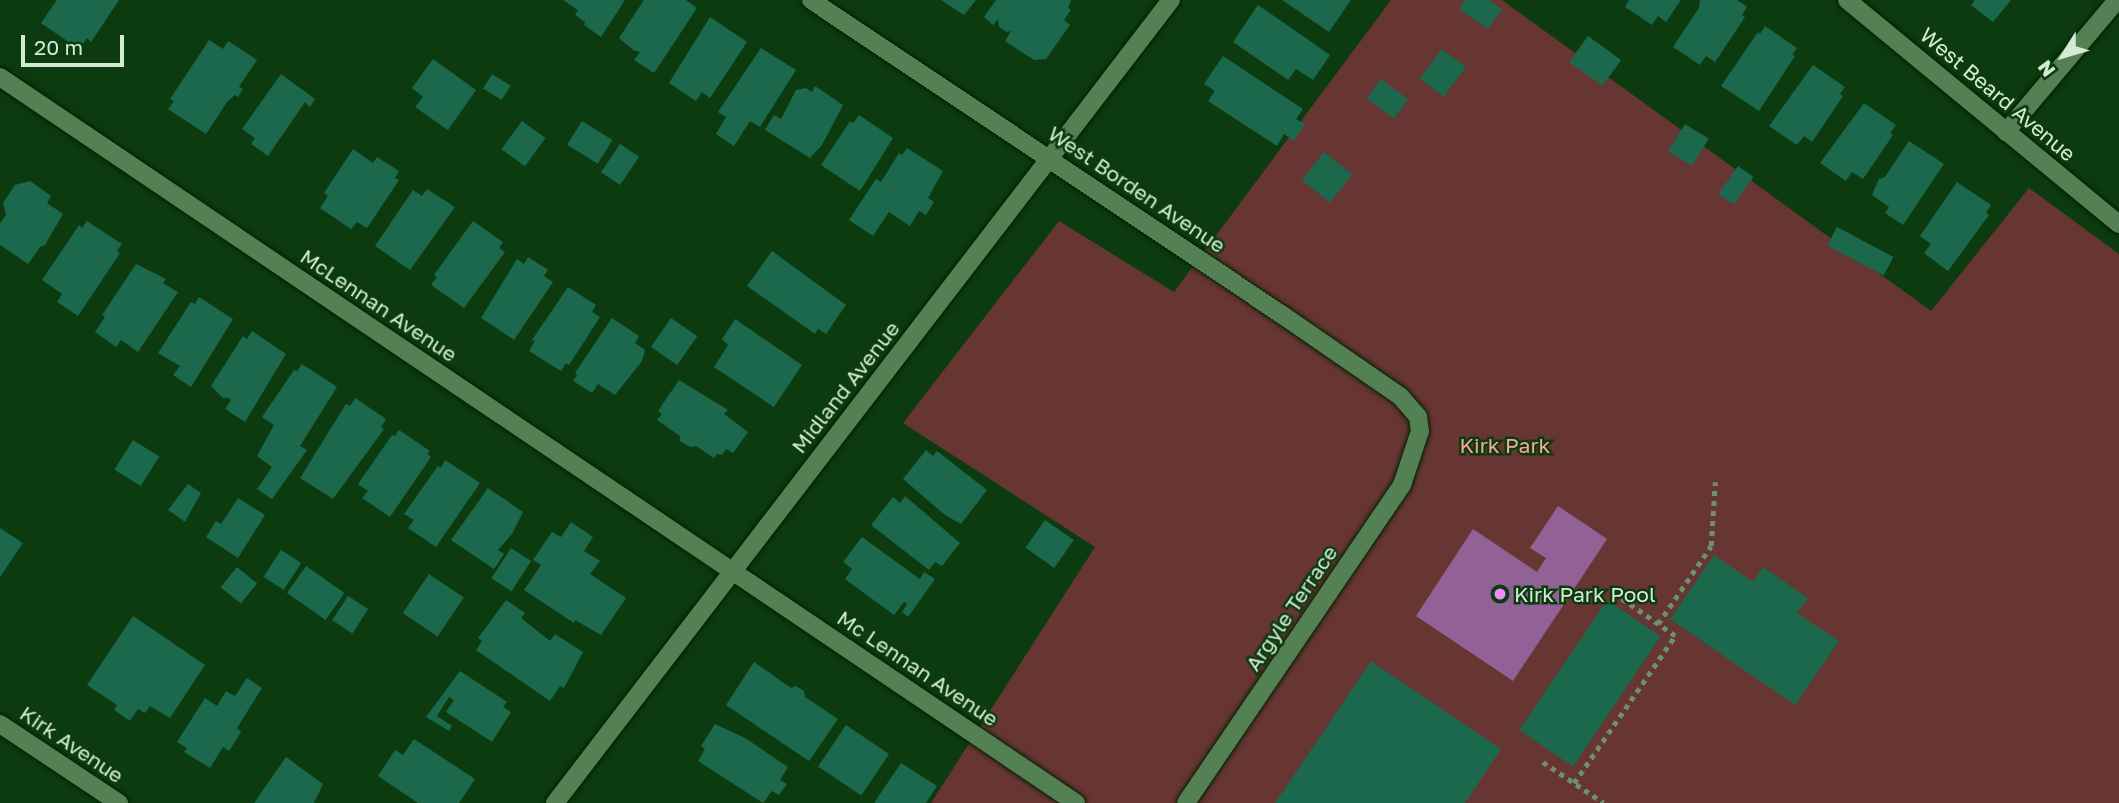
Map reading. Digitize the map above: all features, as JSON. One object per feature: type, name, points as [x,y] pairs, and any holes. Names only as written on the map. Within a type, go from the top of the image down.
[{"type":"street","name":"West Borden Avenue","points":[[811,0],[1050,157],[1400,396],[1418,417],[1420,431]]},
{"type":"street","name":"Midland Avenue","points":[[555,803],[1171,0]]},
{"type":"street","name":"West Beard Avenue","points":[[1847,0],[2119,224]]},
{"type":"street","points":[[2006,132],[2117,0]]},
{"type":"street","name":"McLennan Avenue","points":[[0,77],[733,570]]},
{"type":"street","name":"Argyle Terrace","points":[[1186,803],[1402,485],[1420,431]]},
{"type":"street","name":"Mc Lennan Avenue","points":[[733,570],[1076,803]]},
{"type":"street","name":"Kirk Avenue","points":[[0,724],[119,803]]},
{"type":"path","points":[[1658,624],[1711,545],[1715,482]]},
{"type":"path","points":[[1574,783],[1675,636],[1619,597]]},
{"type":"path","points":[[1543,762],[1604,803]]},
{"type":"green space","name":"Kirk Park","points":[[1391,0],[1502,0],[1931,311],[2029,188],[2119,254],[2119,803],[931,803],[1095,547],[903,423],[1059,221],[1174,292]]},
{"type":"shaded area","name":"Kirk Park Pool","points":[[1558,506],[1607,539],[1513,681],[1416,616],[1473,529],[1537,572],[1546,558],[1530,548]]},
{"type":"building","points":[[57,0],[119,0],[91,42],[87,38],[79,49],[41,23]]},
{"type":"building","points":[[563,0],[625,0],[601,37],[575,15],[578,10]]},
{"type":"building","points":[[644,0],[686,0],[697,8],[654,73],[634,60],[640,52],[633,50],[619,38]]},
{"type":"building","points":[[941,0],[976,0],[964,15]]},
{"type":"building","points":[[996,0],[1071,0],[1068,8],[1071,10],[1064,20],[1070,25],[1046,59],[1034,60],[1005,41],[1011,31],[1007,32],[999,27],[998,19],[993,25],[984,17]]},
{"type":"building","points":[[1282,0],[1351,0],[1329,32]]},
{"type":"building","points":[[1465,0],[1489,0],[1502,9],[1488,29],[1459,9]]},
{"type":"building","points":[[1629,0],[1681,0],[1666,22],[1658,16],[1652,25],[1625,7]]},
{"type":"building","points":[[1700,0],[1737,0],[1747,7],[1742,15],[1745,17],[1715,62],[1706,56],[1700,65],[1673,47],[1699,8]]},
{"type":"building","points":[[1975,0],[2011,0],[1993,22],[1971,5]]},
{"type":"building","points":[[1258,5],[1330,55],[1313,80],[1296,69],[1288,80],[1233,42]]},
{"type":"building","points":[[710,17],[747,42],[710,98],[702,92],[696,101],[669,83]]},
{"type":"building","points":[[1765,26],[1797,48],[1792,55],[1795,56],[1759,111],[1721,86]]},
{"type":"building","points":[[1588,36],[1621,60],[1602,86],[1569,62]]},
{"type":"building","points":[[209,40],[223,49],[228,41],[257,60],[239,87],[243,89],[238,97],[235,95],[227,102],[206,134],[168,109],[174,101],[170,99]]},
{"type":"building","points":[[761,48],[796,70],[760,127],[750,121],[734,146],[716,134],[726,117],[718,112]]},
{"type":"building","points":[[1442,49],[1466,67],[1444,97],[1420,79]]},
{"type":"building","points":[[1223,56],[1303,109],[1296,119],[1305,124],[1294,141],[1284,134],[1277,146],[1208,101],[1215,91],[1204,84]]},
{"type":"building","points":[[433,59],[476,90],[448,130],[415,107],[423,97],[412,88]]},
{"type":"building","points":[[1813,65],[1845,87],[1840,94],[1843,96],[1812,142],[1804,136],[1797,145],[1769,126]]},
{"type":"building","points":[[281,74],[315,99],[310,107],[305,102],[268,156],[251,144],[255,138],[242,129]]},
{"type":"building","points":[[492,74],[511,86],[502,100],[483,88]]},
{"type":"building","points":[[1381,79],[1408,99],[1394,119],[1367,98]]},
{"type":"building","points":[[815,86],[843,105],[822,145],[810,158],[765,130],[774,115],[781,119],[796,90],[806,88],[812,92]]},
{"type":"building","points":[[1864,103],[1896,125],[1890,133],[1893,135],[1863,179],[1852,172],[1846,181],[1820,163]]},
{"type":"building","points":[[859,115],[893,138],[860,191],[821,165],[850,121],[853,123]]},
{"type":"building","points":[[522,121],[545,138],[525,166],[501,149]]},
{"type":"building","points":[[582,121],[613,140],[598,164],[567,145]]},
{"type":"building","points":[[1685,124],[1709,139],[1692,166],[1668,151]]},
{"type":"building","points":[[1909,141],[1944,164],[1903,225],[1885,213],[1889,207],[1872,195],[1879,179],[1885,177]]},
{"type":"building","points":[[620,144],[639,157],[620,185],[601,172]]},
{"type":"building","points":[[907,148],[943,171],[928,198],[934,202],[926,215],[919,211],[910,226],[889,212],[873,236],[849,220],[876,179],[881,182],[899,153],[902,155]]},
{"type":"building","points":[[353,149],[373,163],[377,157],[399,171],[395,178],[399,180],[367,228],[357,222],[351,229],[320,208],[328,196],[324,193]]},
{"type":"building","points":[[1324,152],[1352,174],[1330,203],[1302,180]]},
{"type":"building","points":[[1738,166],[1754,177],[1734,205],[1718,194]]},
{"type":"building","points":[[30,181],[51,196],[47,203],[63,214],[45,245],[40,247],[28,264],[0,245],[0,223],[6,215],[3,203],[15,185]]},
{"type":"building","points":[[1957,182],[1991,205],[1986,213],[1989,215],[1948,271],[1924,253],[1931,244],[1920,236]]},
{"type":"building","points":[[427,189],[455,207],[410,270],[375,246],[413,190],[422,196]]},
{"type":"building","points":[[87,221],[122,244],[117,251],[120,253],[78,316],[57,302],[62,294],[42,280],[79,225],[82,228]]},
{"type":"building","points":[[473,221],[503,242],[499,248],[505,252],[464,308],[431,285],[437,277],[434,275]]},
{"type":"building","points":[[1837,227],[1894,257],[1884,276],[1827,246]]},
{"type":"building","points":[[772,251],[846,305],[826,334],[818,329],[815,334],[747,286]]},
{"type":"building","points":[[528,257],[548,270],[544,276],[553,282],[514,340],[481,318],[517,259],[524,264]]},
{"type":"building","points":[[136,264],[166,279],[163,283],[178,292],[138,352],[121,340],[116,347],[95,332],[105,317],[102,315]]},
{"type":"building","points":[[568,287],[596,305],[592,312],[600,317],[569,365],[566,363],[561,371],[529,351],[535,341],[532,340]]},
{"type":"building","points":[[199,297],[233,319],[191,387],[173,375],[180,366],[158,353],[191,302],[195,304]]},
{"type":"building","points":[[612,318],[639,336],[635,343],[645,350],[642,361],[615,395],[598,384],[592,393],[573,381],[577,375],[575,373]]},
{"type":"building","points":[[671,318],[697,336],[677,365],[651,347]]},
{"type":"building","points":[[735,319],[802,365],[774,407],[714,367],[728,345],[722,339]]},
{"type":"building","points":[[252,331],[286,354],[245,422],[225,409],[231,400],[226,397],[224,399],[211,386],[243,336],[247,339]]},
{"type":"building","points":[[302,364],[337,387],[300,446],[307,450],[272,499],[257,489],[272,467],[257,456],[274,425],[262,417],[294,370],[297,371]]},
{"type":"building","points":[[679,380],[728,410],[724,414],[748,432],[733,453],[726,449],[722,455],[717,454],[714,458],[696,446],[690,447],[680,441],[680,436],[657,420],[662,414],[658,411]]},
{"type":"building","points":[[355,398],[386,419],[381,427],[384,429],[333,499],[300,478],[346,404],[350,406]]},
{"type":"building","points":[[399,430],[430,451],[427,454],[431,457],[390,517],[362,498],[368,491],[358,484],[392,435],[395,436]]},
{"type":"building","points":[[133,440],[159,456],[141,486],[114,470]]},
{"type":"building","points":[[926,450],[933,456],[937,451],[987,490],[961,524],[945,515],[903,479]]},
{"type":"building","points":[[445,460],[480,483],[436,547],[408,528],[414,520],[404,514]]},
{"type":"building","points":[[188,484],[201,493],[185,522],[168,510]]},
{"type":"building","points":[[488,488],[523,512],[512,534],[498,550],[504,554],[494,569],[451,540]]},
{"type":"building","points":[[905,496],[960,543],[942,566],[935,562],[929,570],[871,525],[893,497],[900,503]]},
{"type":"building","points":[[238,498],[265,515],[238,558],[206,537],[216,521],[221,524]]},
{"type":"building","points":[[1045,520],[1074,540],[1054,568],[1025,548]]},
{"type":"building","points":[[571,522],[593,537],[584,551],[600,561],[590,574],[626,598],[601,635],[575,620],[574,623],[524,590],[541,565],[533,560],[552,532],[561,537]]},
{"type":"building","points":[[0,528],[23,543],[0,577]]},
{"type":"building","points":[[862,537],[920,579],[924,572],[935,579],[908,617],[902,612],[907,604],[904,602],[894,615],[845,579],[852,569],[843,562]]},
{"type":"building","points":[[511,548],[531,561],[512,591],[491,578]]},
{"type":"building","points":[[281,550],[301,563],[284,590],[264,577]]},
{"type":"building","points":[[1714,555],[1753,582],[1763,567],[1808,598],[1797,613],[1839,641],[1795,705],[1670,619]]},
{"type":"building","points":[[306,566],[345,593],[326,620],[287,593]]},
{"type":"building","points":[[237,567],[257,583],[241,604],[221,587]]},
{"type":"building","points":[[429,574],[464,597],[438,636],[403,613]]},
{"type":"building","points":[[348,596],[368,609],[352,633],[332,620]]},
{"type":"building","points":[[506,600],[525,613],[521,618],[550,641],[555,634],[583,652],[564,688],[560,686],[550,701],[476,650],[482,641],[478,638]]},
{"type":"building","points":[[1607,600],[1661,636],[1573,767],[1519,730]]},
{"type":"building","points":[[133,616],[205,665],[170,718],[150,706],[145,713],[138,709],[130,721],[114,710],[117,705],[87,685]]},
{"type":"building","points":[[1371,661],[1501,749],[1465,803],[1275,803]]},
{"type":"building","points":[[754,662],[791,688],[796,686],[804,691],[805,697],[838,719],[809,761],[726,705]]},
{"type":"building","points":[[460,671],[507,702],[503,707],[511,712],[492,742],[446,712],[454,700],[449,697],[437,716],[452,726],[449,731],[426,717]]},
{"type":"building","points":[[247,678],[262,688],[237,728],[241,732],[229,751],[223,747],[210,768],[184,752],[187,748],[177,742],[205,698],[217,706],[226,691],[235,696]]},
{"type":"building","points":[[715,724],[745,738],[788,767],[780,780],[787,784],[779,795],[772,791],[763,803],[698,761],[705,749],[701,746]]},
{"type":"building","points":[[846,725],[889,754],[861,796],[818,766]]},
{"type":"building","points":[[414,739],[475,779],[459,803],[418,803],[378,776],[395,750],[403,755]]},
{"type":"building","points":[[286,757],[323,784],[314,803],[254,803]]},
{"type":"building","points":[[901,763],[937,786],[926,803],[874,803]]},
{"type":"place","name":"Kirk Park Pool","points":[[1500,594]]}]
